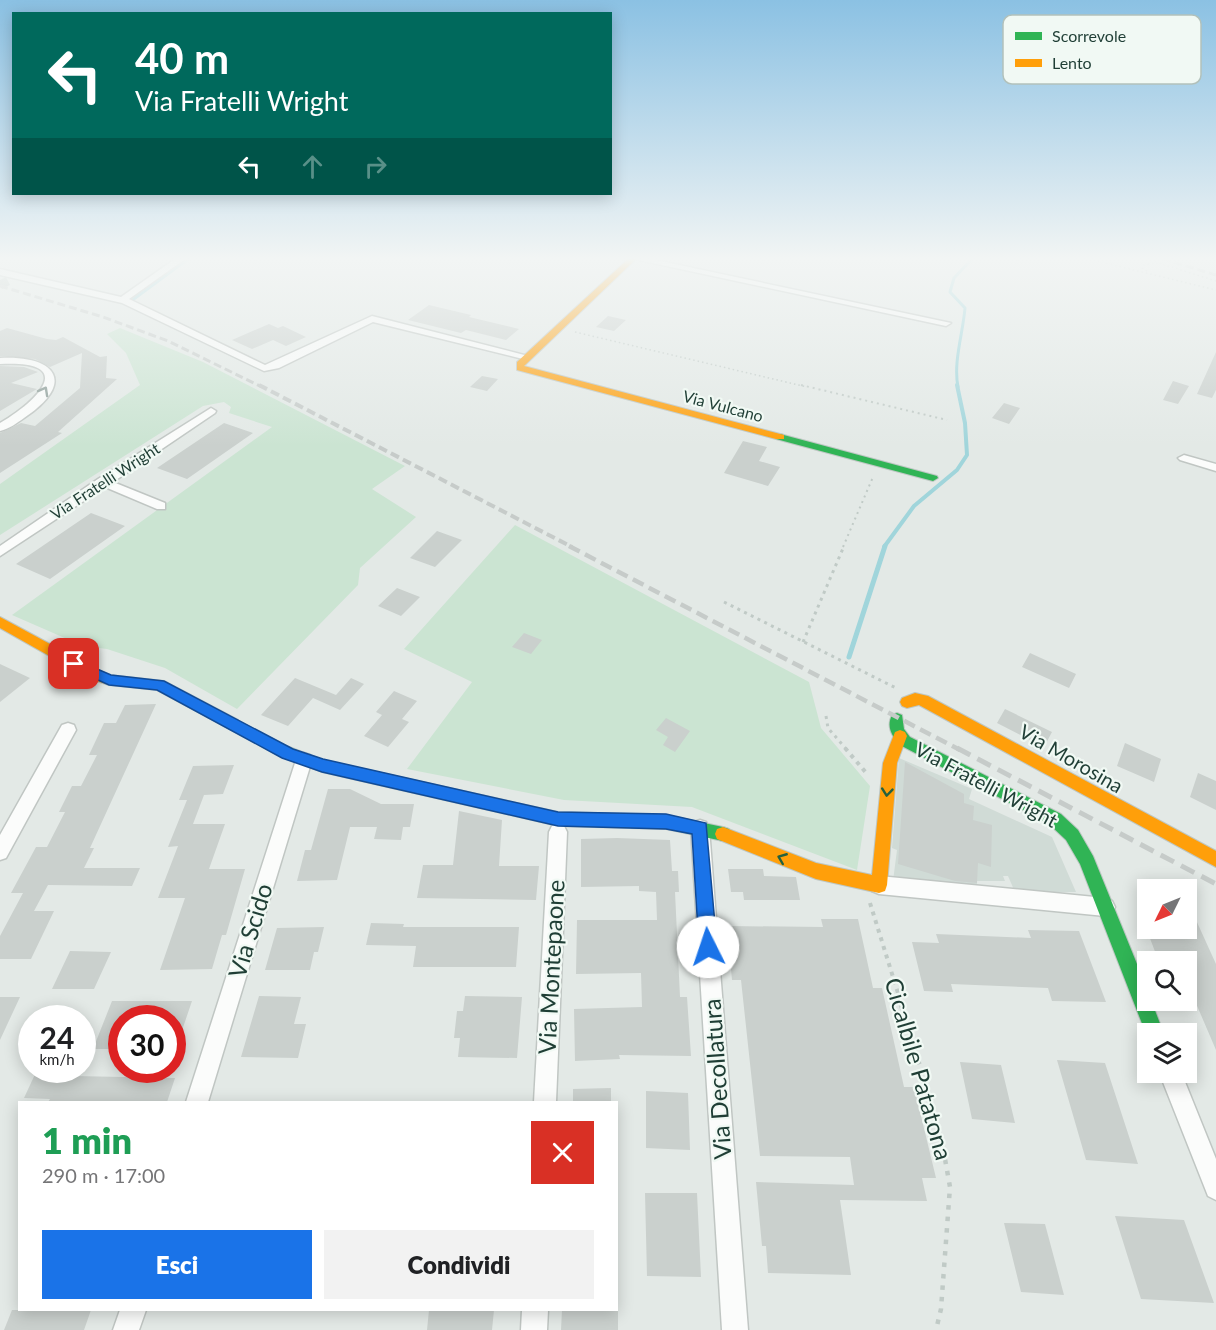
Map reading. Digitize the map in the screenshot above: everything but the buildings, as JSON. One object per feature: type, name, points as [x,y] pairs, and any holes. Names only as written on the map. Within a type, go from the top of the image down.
[{"type":"street","points":[[167,321],[264,368],[275,366],[364,321]]},
{"type":"street","points":[[383,321],[527,357],[566,321]]},
{"type":"street","points":[[937,321],[946,323]]},
{"type":"street","name":"Via Vulcano","points":[[527,357],[519,366],[523,370],[933,478]]},
{"type":"street","points":[[0,361],[21,360],[39,365],[47,372],[49,384],[40,399],[0,428]]},
{"type":"street","name":"Via Fratelli Wright","points":[[0,552],[211,411]]},
{"type":"street","points":[[1184,458],[1216,468]]},
{"type":"street","points":[[102,482],[161,506]]},
{"type":"street","points":[[2,625],[95,675],[109,680],[159,685],[304,760],[558,819],[666,822],[700,828],[727,835],[816,871],[872,884],[1105,908]]},
{"type":"street","name":"Via Morosina","points":[[910,701],[923,700],[971,724],[1092,794],[1216,859]]},
{"type":"street","points":[[897,719],[896,726],[900,736]]},
{"type":"street","points":[[0,852],[68,730]]},
{"type":"street","name":"Via Fratelli Wright","points":[[872,884],[890,763],[900,736],[911,745],[1060,823],[1081,850],[1151,1023]]},
{"type":"street","name":"Via Scido","points":[[197,1101],[304,760]]},
{"type":"street","name":"Via Decollatura","points":[[700,828],[735,1330]]},
{"type":"street","name":"Via Montepaone","points":[[545,1101],[558,832]]},
{"type":"street","points":[[1174,1083],[1216,1188]]},
{"type":"street","points":[[126,1330],[133,1311]]},
{"type":"street","points":[[534,1330],[535,1311]]},
{"type":"path","points":[[558,328],[947,420]]},
{"type":"path","points":[[803,642],[879,464]]},
{"type":"path","points":[[724,602],[899,690],[910,701]]},
{"type":"path","points":[[826,716],[828,728],[870,777]]},
{"type":"path","name":"Cicalbile Patatona","points":[[872,884],[940,1131],[950,1187],[941,1309],[936,1330]]},
{"type":"shaded area","points":[[899,758],[972,789],[969,799],[1052,837],[1076,892],[1015,892],[1008,876],[1003,876],[1005,881],[977,881],[977,892],[893,881],[897,850],[892,848]]},
{"type":"green space","points":[[120,328],[203,362],[405,466],[372,489],[416,517],[360,568],[358,585],[237,709],[165,668],[107,649],[83,646],[12,615],[272,427],[229,413],[231,407],[224,402],[203,406],[0,535],[0,484],[140,385],[126,353],[107,334]]},
{"type":"green space","points":[[515,525],[809,682],[821,728],[870,786],[857,870],[692,807],[564,800],[407,769],[472,682],[404,649]]},
{"type":"waterway","points":[[958,387],[957,358],[963,321]]},
{"type":"waterway","points":[[884,547],[914,506],[957,470],[967,455],[965,423],[957,385]]},
{"type":"waterway","points":[[849,657],[885,546]]},
{"type":"railway","points":[[114,321],[168,341],[262,387]]},
{"type":"railway","points":[[259,385],[572,547]]},
{"type":"railway","points":[[569,546],[960,750]]},
{"type":"railway","points":[[957,748],[1216,884]]},
{"type":"traffic: fast","points":[[780,437],[933,478]]},
{"type":"traffic: fast","points":[[897,719],[897,731],[905,741],[1055,819],[1072,835],[1087,861],[1151,1023]]},
{"type":"traffic: fast","points":[[233,724],[279,749],[322,766],[558,819],[666,822],[723,834]]},
{"type":"traffic: slow","points":[[566,321],[520,364],[520,368],[780,437]]},
{"type":"traffic: slow","points":[[0,622],[95,675],[109,680],[159,685],[233,724]]},
{"type":"traffic: slow","points":[[907,702],[915,698],[923,700],[1216,859]]},
{"type":"traffic: slow","points":[[723,834],[816,871],[879,885],[890,763],[900,736]]},
{"type":"route","points":[[74,664],[109,680],[144,681],[159,685],[296,757],[322,766],[558,819],[666,822],[700,828],[708,947]]}]
